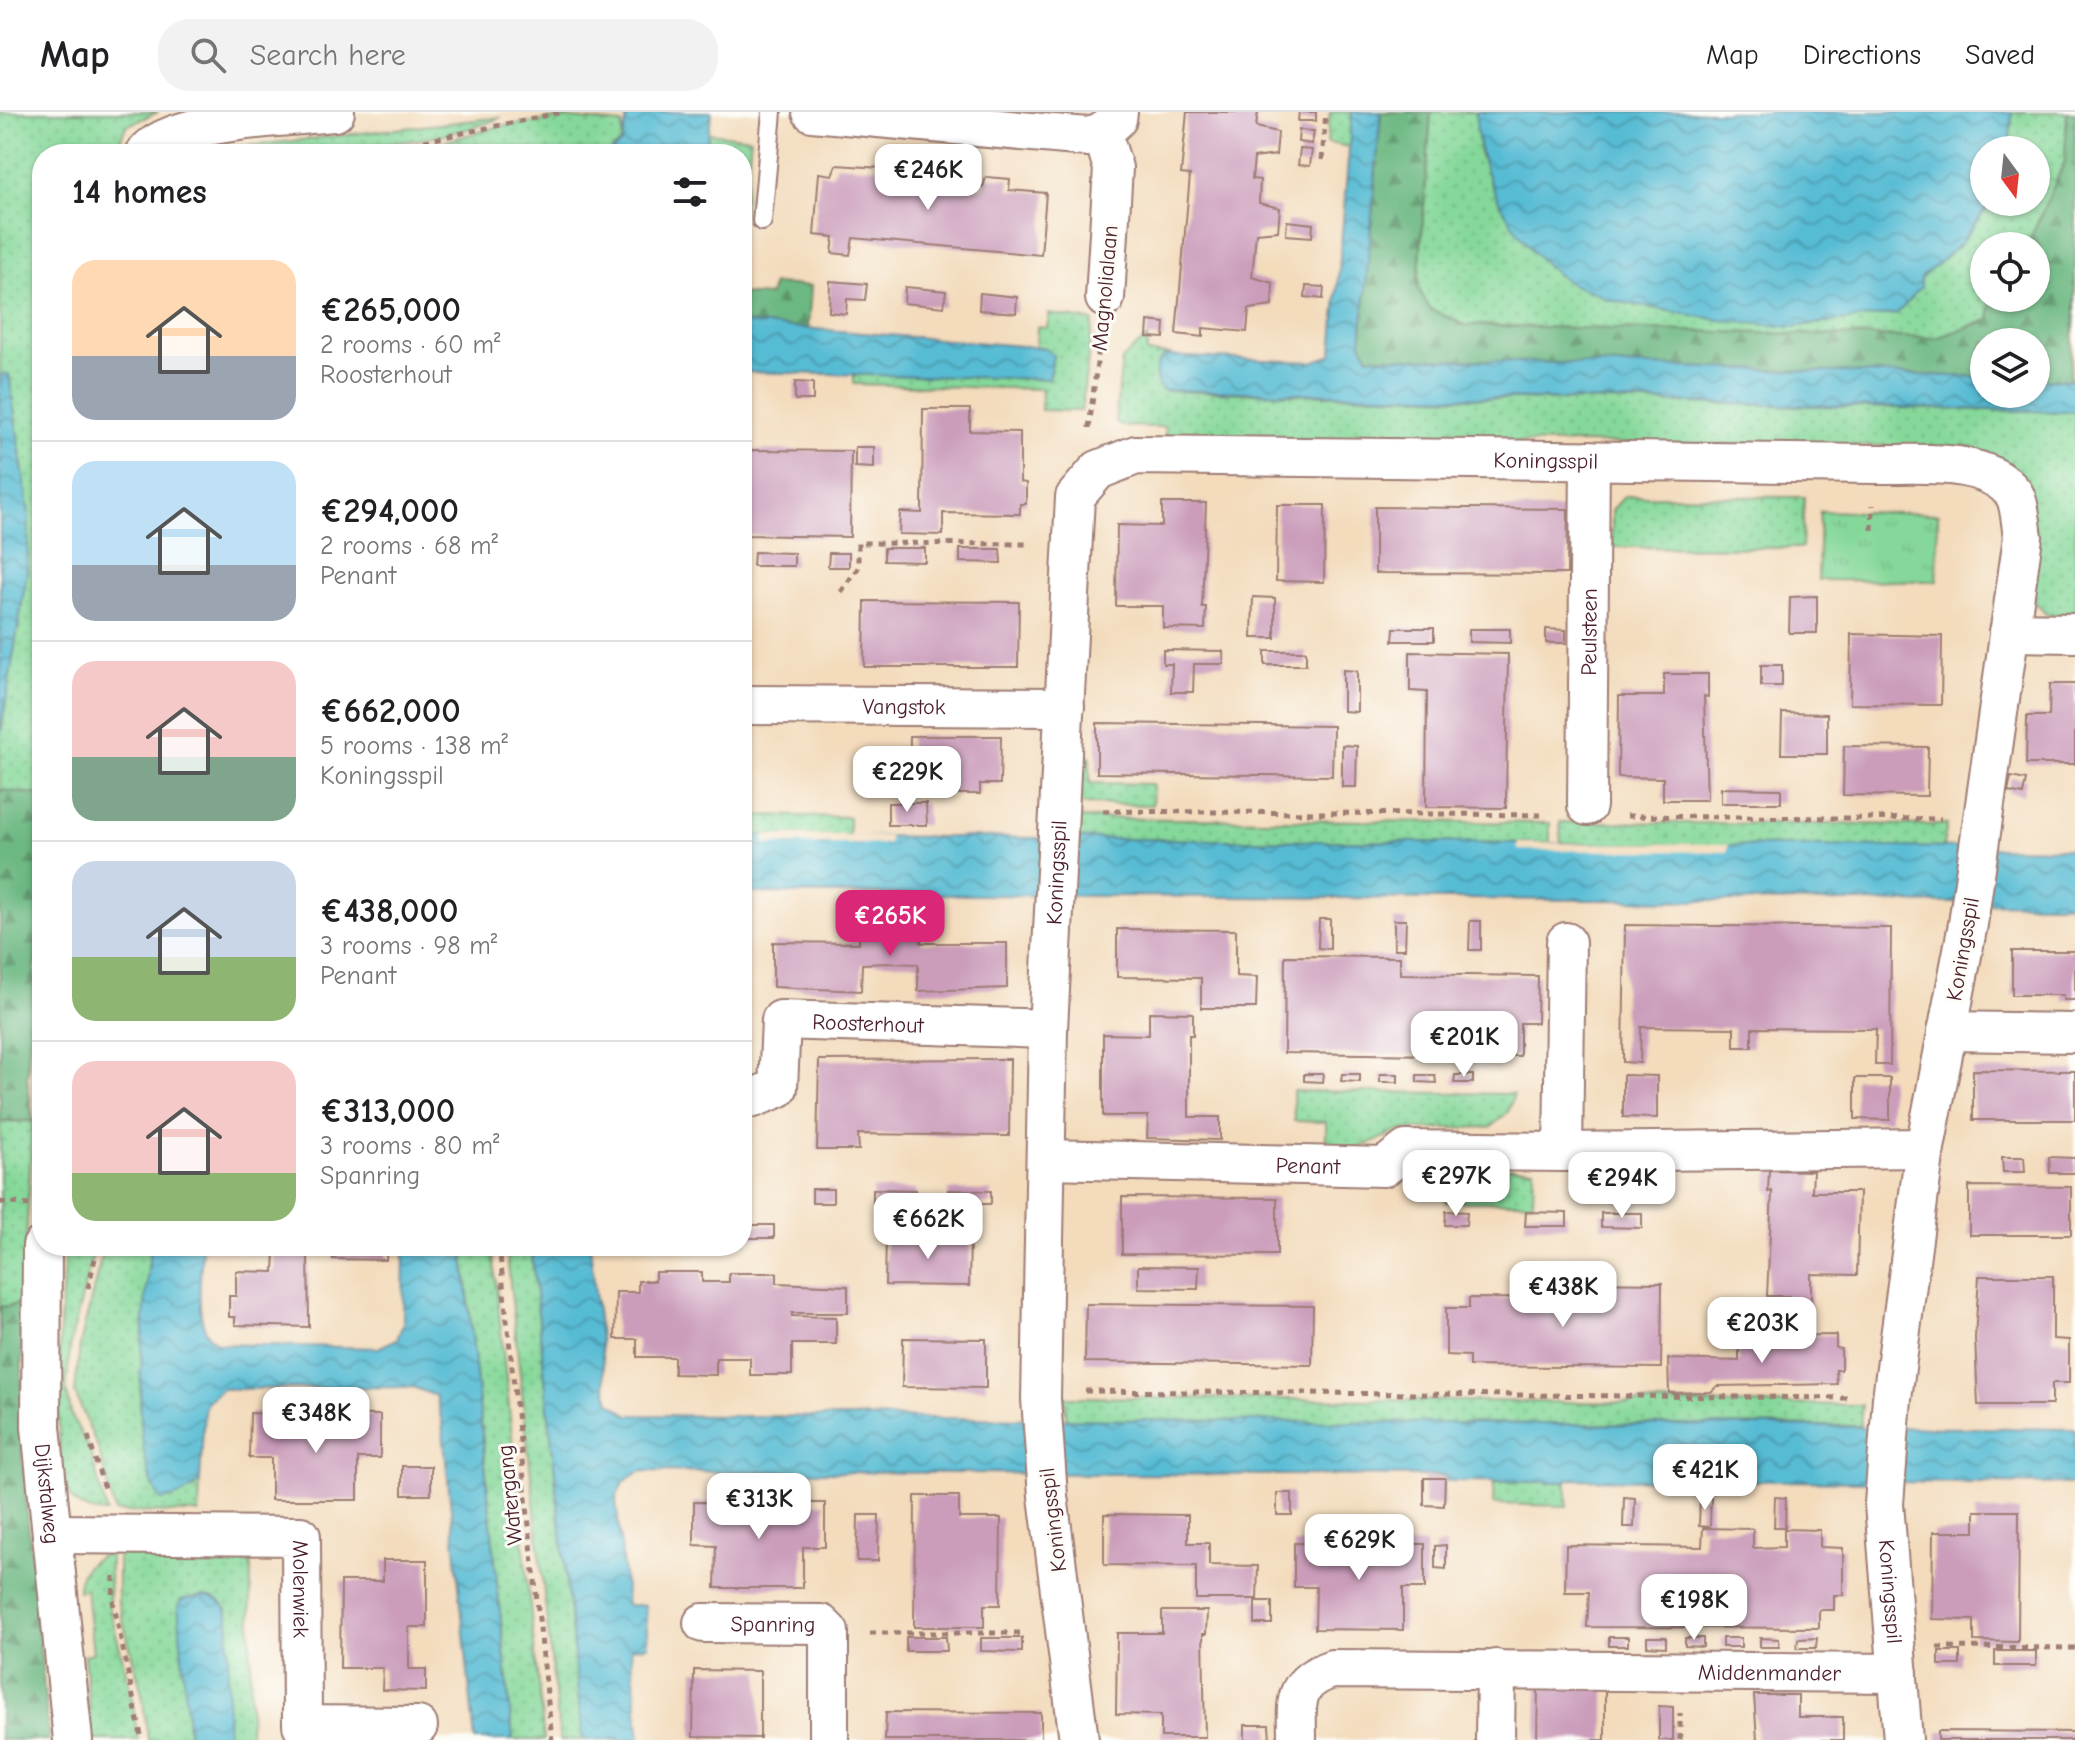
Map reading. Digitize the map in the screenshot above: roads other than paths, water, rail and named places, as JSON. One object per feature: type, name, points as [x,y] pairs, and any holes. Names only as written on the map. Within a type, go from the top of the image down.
[{"type":"street","points":[[154,144],[184,130],[335,112]]},
{"type":"street","points":[[812,112],[1087,137],[1110,122]]},
{"type":"street","name":"Magnolialaan","points":[[1105,298],[1113,168],[1110,122]]},
{"type":"street","name":"Koningsspil","points":[[1079,1740],[1048,1496],[1041,1395],[1048,1029],[1057,816],[1075,497],[1098,470],[1136,455],[1890,464],[1967,468],[1994,477],[2015,495],[2023,537],[1968,924],[1925,1148],[1891,1409],[1884,1504],[1903,1740]]},
{"type":"street","name":"Peulsteen","points":[[1586,812],[1590,460]]},
{"type":"street","points":[[2009,632],[2075,633]]},
{"type":"street","name":"Vangstok","points":[[752,705],[1065,707]]},
{"type":"street","points":[[1563,1152],[1566,942]]},
{"type":"street","name":"Roosterhout","points":[[753,1098],[778,1088],[781,1020],[1048,1029]]},
{"type":"street","points":[[1947,1031],[2075,1033]]},
{"type":"street","name":"Penant","points":[[1046,1159],[1384,1167],[1406,1150],[1563,1152],[1925,1148]]},
{"type":"street","name":"Dijkstalweg","points":[[42,1256],[41,1427],[73,1740]]},
{"type":"street","name":"Molenwiek","points":[[52,1534],[301,1536],[302,1725],[418,1726]]},
{"type":"street","name":"Spanring","points":[[703,1623],[821,1624],[829,1632],[829,1740]]},
{"type":"street","name":"Middenmander","points":[[1297,1740],[1297,1695],[1311,1677],[1332,1669],[1496,1669],[1897,1659]]},
{"type":"street","points":[[1495,1740],[1496,1669]]},
{"type":"lane","points":[[762,221],[772,112]]},
{"type":"water","points":[[628,112],[712,112],[707,144],[620,144]]},
{"type":"water","points":[[1352,112],[1381,112],[1361,343],[1369,357],[1970,377],[1970,408],[2050,408],[2050,379],[2075,380],[2075,412],[1162,390],[1157,381],[1158,363],[1165,356],[1312,362],[1332,355]]},
{"type":"water","points":[[1476,112],[2012,112],[2010,136],[1970,136],[1970,216],[1981,216],[1959,245],[1921,278],[1921,288],[1900,311],[1791,327],[1719,320],[1605,299],[1566,281],[1530,247],[1502,206],[1483,160]]},
{"type":"water","points":[[752,324],[1046,348],[1053,355],[1049,379],[752,372]]},
{"type":"water","points":[[9,374],[29,515],[27,572],[0,737],[0,375]]},
{"type":"water","points":[[752,836],[2075,849],[2075,904],[752,893]]},
{"type":"water","points":[[149,1256],[201,1256],[201,1314],[210,1337],[219,1344],[378,1348],[397,1339],[403,1324],[404,1256],[464,1256],[513,1740],[475,1740],[442,1422],[436,1396],[413,1387],[222,1389],[207,1401],[204,1411],[200,1480],[183,1494],[161,1500],[150,1477],[144,1448],[140,1378]]},
{"type":"water","points":[[532,1256],[591,1256],[605,1384],[610,1402],[628,1415],[2075,1429],[2075,1484],[1568,1479],[1567,1482],[1446,1481],[1446,1476],[643,1471],[625,1481],[616,1500],[627,1605],[645,1605],[648,1646],[631,1648],[640,1740],[583,1740]]},
{"type":"water","points":[[203,1596],[221,1602],[229,1619],[227,1740],[189,1740],[178,1606],[181,1600]]}]
